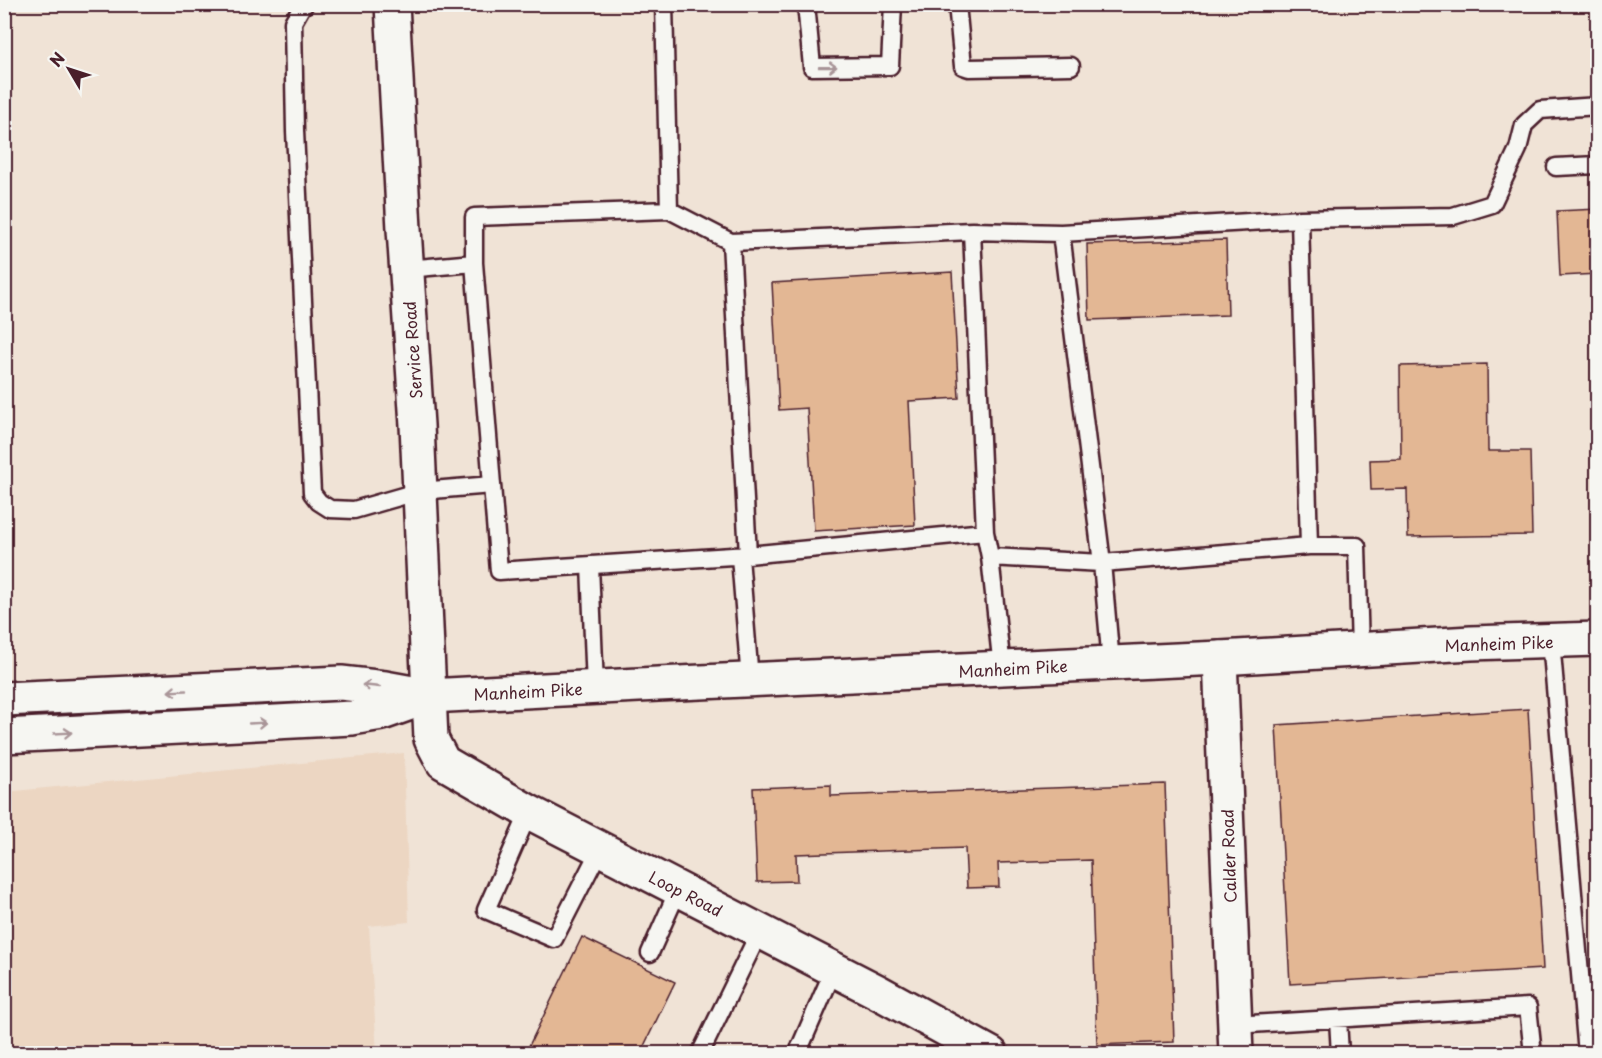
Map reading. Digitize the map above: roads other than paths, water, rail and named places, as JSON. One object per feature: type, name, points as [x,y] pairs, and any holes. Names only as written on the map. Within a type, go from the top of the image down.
[{"type":"main road","name":"Service Road","points":[[392,4],[420,491],[429,696]]},
{"type":"main road","name":"Manheim Pike","points":[[4,699],[341,683],[429,696],[1220,658],[1471,643],[1598,639]]},
{"type":"main road","name":"Calder Road","points":[[1220,658],[1235,1039]]},
{"type":"main road","name":"Manheim Pike","points":[[4,736],[352,718],[382,713],[429,696]]},
{"type":"main road","name":"Loop Road","points":[[429,696],[431,739],[443,762],[529,812],[834,969],[991,1053]]},
{"type":"lane","points":[[305,4],[293,22],[295,131],[312,493],[319,502],[330,509],[354,510],[420,491],[492,485]]},
{"type":"lane","points":[[664,4],[669,210]]},
{"type":"lane","points":[[806,4],[812,67],[890,66],[893,4]]},
{"type":"lane","points":[[957,4],[963,66],[969,68],[1071,66]]},
{"type":"lane","points":[[985,532],[744,556],[499,571],[474,263],[474,217],[669,210],[731,242],[972,231],[1061,233],[1300,219],[1453,216],[1492,204],[1518,149],[1524,125],[1540,110],[1598,106]]},
{"type":"lane","points":[[1556,167],[1598,165]]},
{"type":"lane","points":[[1300,219],[1309,546]]},
{"type":"lane","points":[[972,231],[985,532],[990,557],[1002,668]]},
{"type":"lane","points":[[1061,233],[1102,563],[1111,663]]},
{"type":"lane","points":[[731,242],[750,680]]},
{"type":"lane","points":[[406,269],[474,263]]},
{"type":"lane","points":[[990,557],[1102,563],[1309,546],[1357,546],[1360,650]]},
{"type":"lane","points":[[590,565],[595,687]]},
{"type":"lane","points":[[1551,641],[1587,1053]]},
{"type":"lane","points":[[529,812],[486,910],[554,939],[600,849]]},
{"type":"lane","points":[[650,952],[678,888]]},
{"type":"lane","points":[[700,1053],[760,931]]},
{"type":"lane","points":[[797,1053],[834,969]]},
{"type":"lane","points":[[1235,1039],[1338,1019],[1528,1007],[1533,1053]]},
{"type":"lane","points":[[1338,1019],[1340,1053]]}]
